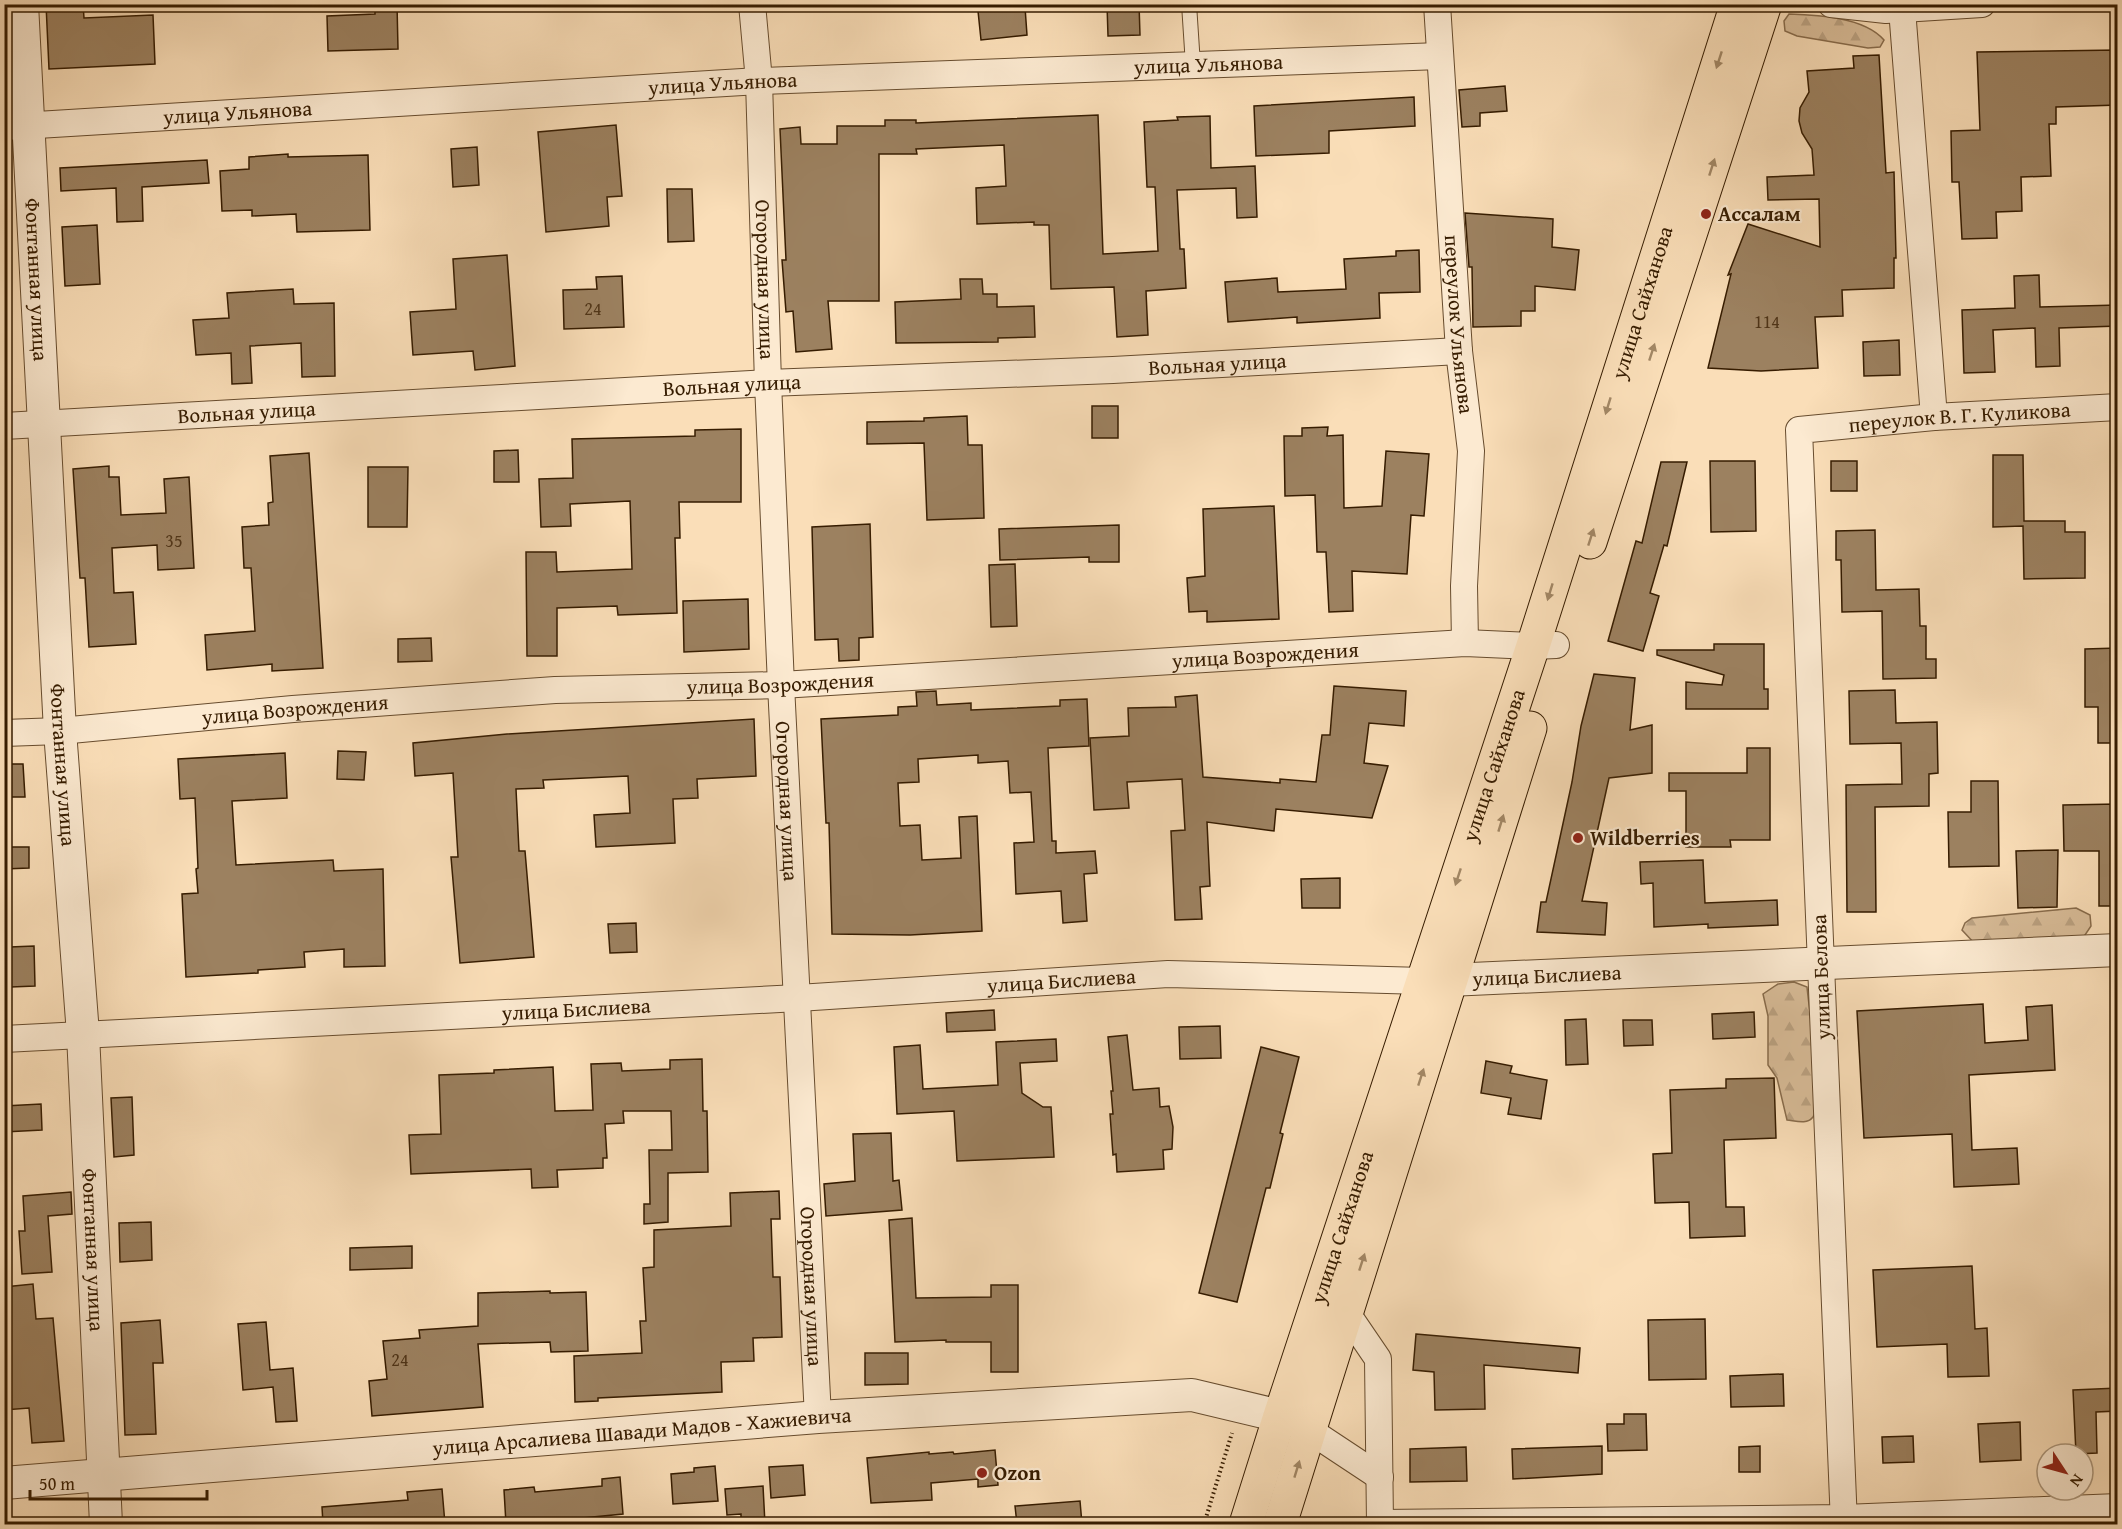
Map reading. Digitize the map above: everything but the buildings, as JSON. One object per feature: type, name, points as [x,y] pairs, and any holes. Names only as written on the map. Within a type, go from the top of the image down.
[{"type":"main road","name":"улица Сайханова","points":[[1246,1524],[1280,1416],[1438,980],[1545,645],[1737,4]]},
{"type":"main road","name":"улица Сайханова","points":[[1545,645],[1766,4]]},
{"type":"main road","name":"улица Сайханова","points":[[1280,1524],[1346,1312],[1438,980]]},
{"type":"street","name":"Фонтанная улица","points":[[22,4],[16,127],[44,423],[60,730],[83,1034],[106,1524]]},
{"type":"street","name":"Огородная улица","points":[[752,4],[759,81],[768,383],[781,685],[818,1417]]},
{"type":"street","name":"переулок Ульянова","points":[[1437,4],[1459,351],[1470,451],[1464,586],[1465,643]]},
{"type":"street","points":[[1831,4],[1886,10],[1982,4]]},
{"type":"street","points":[[1902,9],[1934,417]]},
{"type":"street","name":"улица Ульянова","points":[[16,127],[759,81],[1440,56]]},
{"type":"street","name":"Вольная улица","points":[[4,426],[768,383],[1113,370],[1459,351]]},
{"type":"street","name":"переулок В. Г. Куликова","points":[[1799,430],[1934,417],[2118,407]]},
{"type":"street","name":"улица Белова","points":[[1799,430],[1844,1521]]},
{"type":"street","name":"улица Возрождения","points":[[4,733],[555,690],[781,685],[1465,643],[1545,645]]},
{"type":"street","name":"улица Бислиева","points":[[4,1039],[798,998],[1168,974],[1438,980],[2118,950]]},
{"type":"street","points":[[1346,1312],[1378,1359],[1380,1524],[1844,1521],[2118,1507]]},
{"type":"street","name":"улица Арсалиева Шавади Мадов - Хажиевича","points":[[4,1483],[818,1417],[1192,1395],[1280,1416]]},
{"type":"street","points":[[1280,1416],[1309,1430],[1380,1477]]},
{"type":"lane","points":[[1189,4],[1193,65]]},
{"type":"path","points":[[1204,1524],[1240,1406]]},
{"type":"green space","points":[[1789,14],[1853,22],[1865,26],[1884,40],[1880,47],[1868,48],[1797,36],[1785,31],[1784,21]]},
{"type":"green space","points":[[2076,908],[2090,915],[2091,926],[2081,941],[1976,945],[1962,930],[1965,923],[1972,918]]},
{"type":"green space","points":[[1794,982],[1807,987],[1814,1055],[1816,1108],[1813,1117],[1805,1122],[1787,1120],[1777,1078],[1768,1065],[1768,1016],[1763,994],[1778,984]]},
{"type":"place","name":"Ассалам","points":[[1706,214]]},
{"type":"place","name":"Wildberries","points":[[1578,838]]},
{"type":"place","name":"Ozon","points":[[982,1473]]}]
